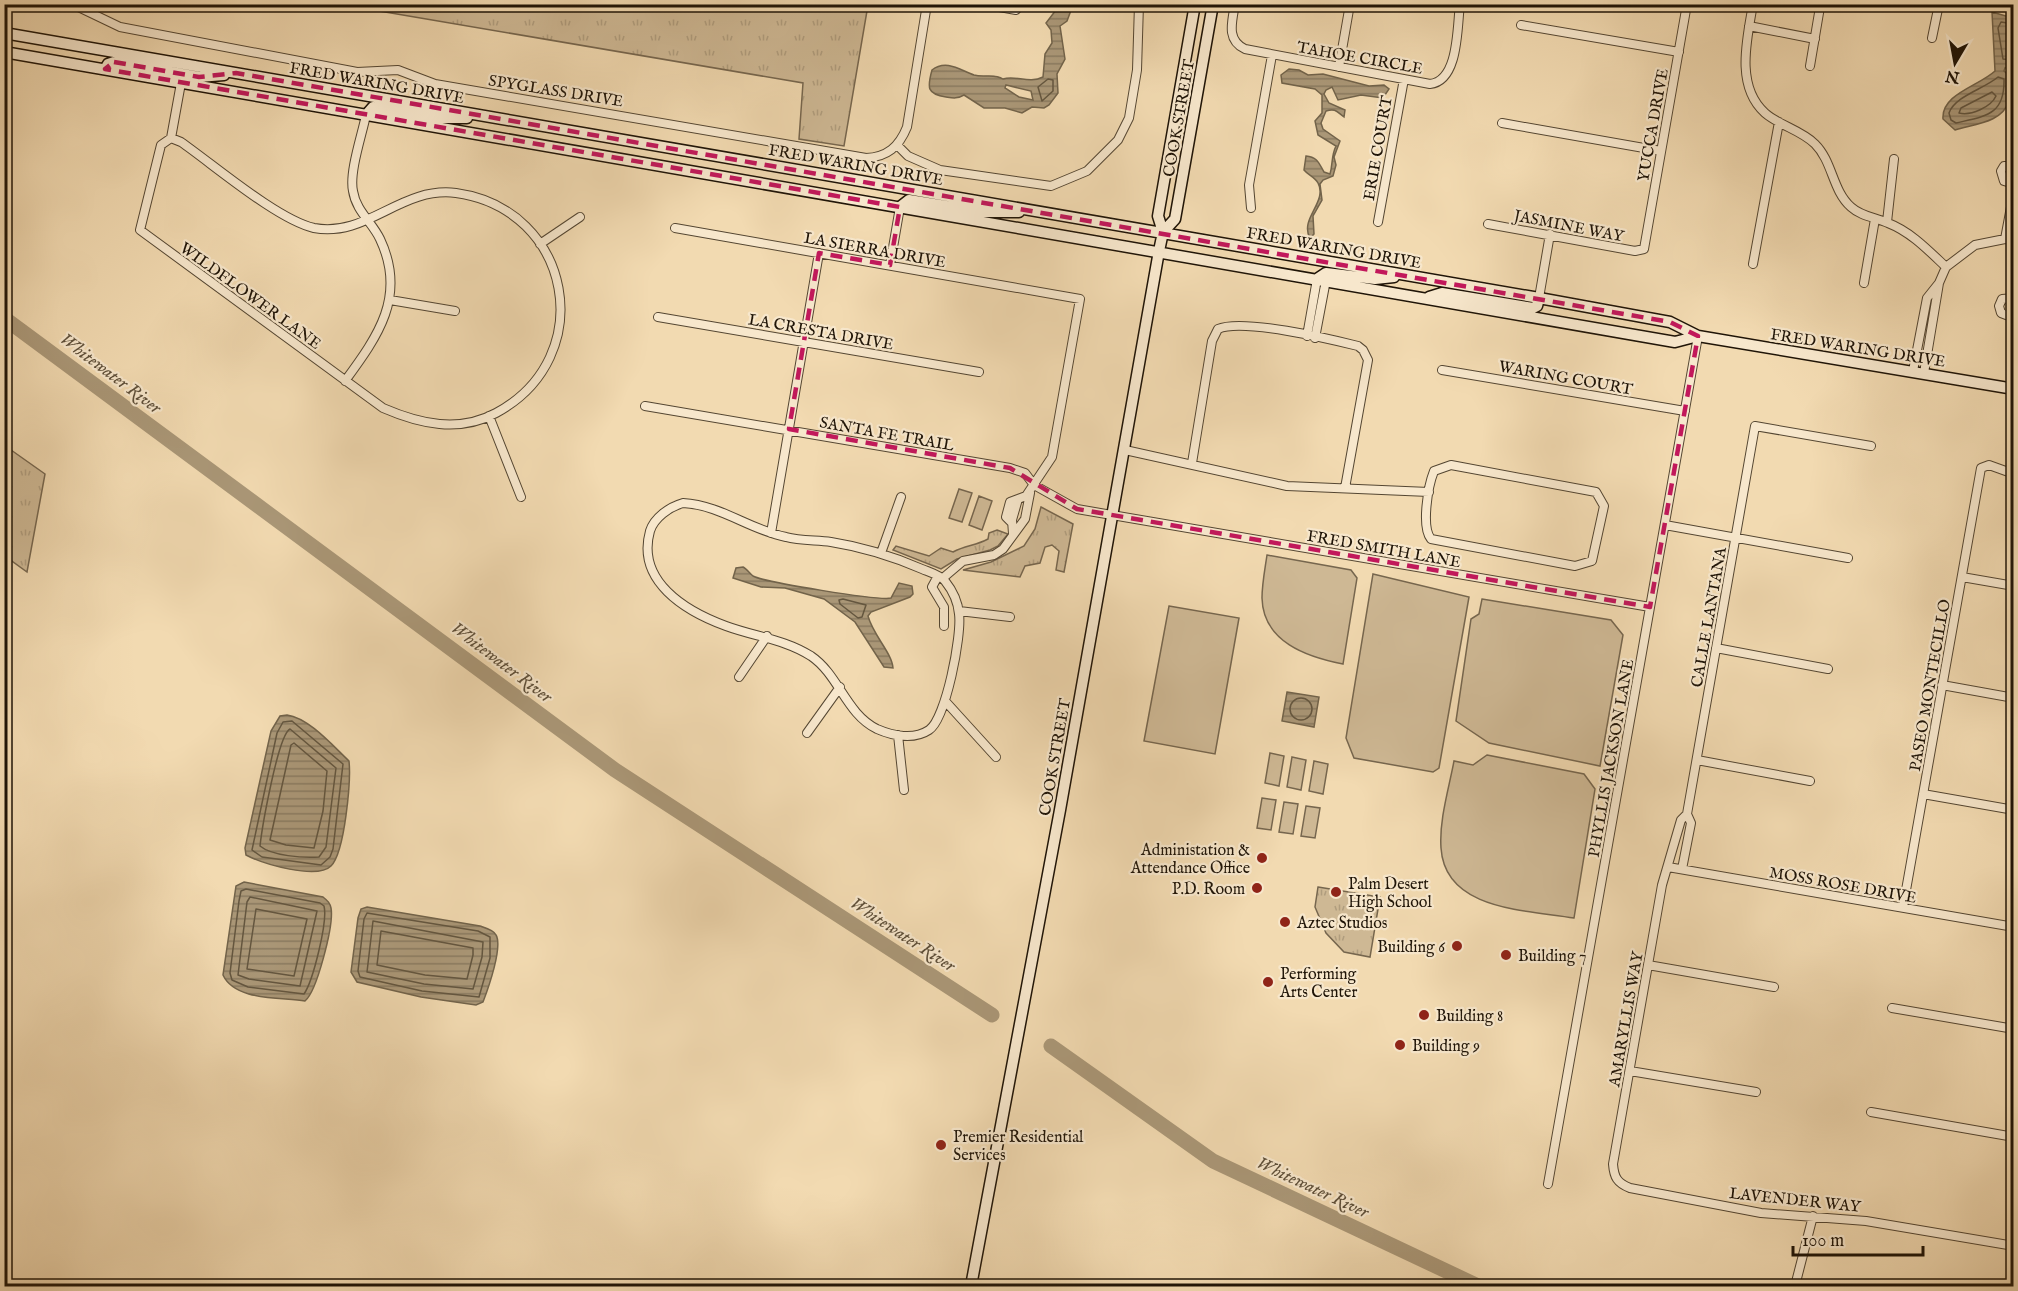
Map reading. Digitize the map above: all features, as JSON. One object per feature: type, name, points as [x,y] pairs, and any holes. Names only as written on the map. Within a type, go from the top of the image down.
[{"type":"main road","name":"COOK STREET","points":[[971,1287],[1125,450],[1163,232],[1158,216],[1195,4]]},
{"type":"main road","name":"COOK STREET","points":[[1163,232],[1175,219],[1213,4]]},
{"type":"main road","name":"FRED WARING DRIVE","points":[[4,33],[1539,298],[1671,322],[1698,336],[2013,389]]},
{"type":"main road","name":"FRED WARING DRIVE","points":[[4,52],[1675,342],[1698,336]]},
{"type":"main road","points":[[105,69],[108,64],[114,62],[199,76],[236,73]]},
{"type":"main road","points":[[366,115],[373,107],[441,118],[491,117]]},
{"type":"main road","points":[[900,207],[909,200],[983,212],[1040,211]]},
{"type":"main road","points":[[1322,280],[1326,273],[1376,279],[1406,276]]},
{"type":"main road","points":[[1425,298],[1442,293],[1533,308],[1537,306],[1539,298]]},
{"type":"street","name":"SPYGLASS DRIVE","points":[[72,4],[120,27],[357,72],[398,70],[435,84],[866,158],[887,154],[897,145]]},
{"type":"street","points":[[927,4],[907,127],[897,145],[908,156],[940,170],[1051,186],[1087,171],[1118,140],[1129,118],[1137,70],[1138,4]]},
{"type":"street","points":[[984,4],[1016,10],[1021,4]]},
{"type":"street","name":"TAHOE CIRCLE","points":[[1235,4],[1231,29],[1236,42],[1245,49],[1430,84],[1447,76],[1452,66],[1460,4]]},
{"type":"street","points":[[1339,67],[1350,4]]},
{"type":"street","name":"YUCCA DRIVE","points":[[1644,249],[1687,4]]},
{"type":"street","points":[[1753,4],[1744,61],[1751,91],[1764,113],[1808,137],[1816,144],[1823,152],[1845,201],[1862,215],[1887,222],[1912,236],[1946,267]]},
{"type":"street","points":[[1932,38],[1939,4]]},
{"type":"street","points":[[1810,66],[1820,8]]},
{"type":"street","points":[[1521,25],[1678,52]]},
{"type":"street","points":[[1749,26],[1815,39]]},
{"type":"street","points":[[1251,207],[1250,185],[1272,55]]},
{"type":"street","name":"ERIE COURT","points":[[1378,222],[1404,79]]},
{"type":"street","points":[[181,82],[170,138],[181,142],[274,209],[303,224],[335,229],[367,220],[404,200],[440,192],[455,193],[489,202],[512,213],[540,244],[554,269],[560,293],[561,318],[554,351],[529,388],[489,416],[521,497]]},
{"type":"street","points":[[345,381],[380,329],[390,300],[389,268],[384,248],[380,237],[356,204],[352,190],[366,115]]},
{"type":"street","points":[[1753,264],[1779,122]]},
{"type":"street","points":[[1502,123],[1661,151]]},
{"type":"street","name":"WILDFLOWER LANE","points":[[170,138],[161,146],[140,230],[383,408],[425,423],[458,424],[489,416]]},
{"type":"street","points":[[1887,222],[1894,159]]},
{"type":"street","points":[[2013,166],[2004,166],[2001,171],[2004,181],[2013,184]]},
{"type":"street","points":[[1918,372],[1935,314],[1939,283],[1946,267],[1974,244],[2009,239],[2013,191]]},
{"type":"street","points":[[890,265],[900,207]]},
{"type":"street","points":[[540,244],[580,217]]},
{"type":"street","points":[[1864,283],[1875,219]]},
{"type":"street","name":"JASMINE WAY","points":[[1488,224],[1635,251],[1644,249]]},
{"type":"street","name":"LA SIERRA DRIVE","points":[[675,228],[1080,299],[1057,442],[1052,457],[1034,485]]},
{"type":"street","points":[[1539,298],[1550,234]]},
{"type":"street","points":[[771,533],[819,253]]},
{"type":"street","points":[[1311,337],[1322,280]]},
{"type":"street","points":[[1918,372],[1924,312],[1930,291],[1939,283]]},
{"type":"street","points":[[2013,298],[2002,299],[1999,306],[2001,314],[2013,318]]},
{"type":"street","points":[[390,300],[455,311]]},
{"type":"street","points":[[1924,312],[1935,314]]},
{"type":"street","name":"LA CRESTA DRIVE","points":[[658,317],[979,372]]},
{"type":"street","points":[[1192,463],[1212,341],[1218,329],[1237,324],[1358,346],[1366,353],[1368,360],[1345,488]]},
{"type":"street","name":"PHYLLIS JACKSON LANE","points":[[1548,1184],[1698,336]]},
{"type":"street","name":"WARING COURT","points":[[1442,370],[1685,411]]},
{"type":"street","name":"SANTA FE TRAIL","points":[[645,406],[1010,468],[1025,473],[1034,485],[1077,509],[1113,516]]},
{"type":"street","name":"CALLE LANTANA","points":[[1682,869],[1690,823],[1687,814],[1750,463],[1750,438],[1755,426],[1871,446]]},
{"type":"street","points":[[1125,450],[1192,463],[1287,486],[1429,492]]},
{"type":"street","points":[[1451,465],[1587,488],[1596,492],[1604,506],[1596,554],[1592,561],[1575,566],[1431,539],[1425,527],[1429,492],[1434,471],[1451,465]]},
{"type":"street","name":"PASEO MONTECILLO","points":[[1903,907],[1981,468],[1989,465],[2013,474]]},
{"type":"street","points":[[1013,534],[1012,523],[1018,499],[1026,496],[1034,485]]},
{"type":"street","points":[[944,626],[944,607],[932,587],[940,577],[963,561],[994,555],[1003,549],[1025,519],[1028,498],[1034,485]]},
{"type":"street","points":[[881,553],[901,497]]},
{"type":"street","points":[[683,503],[716,509],[771,533],[881,553],[940,577],[952,590],[960,622],[946,702],[940,718],[930,730],[916,736],[898,735],[877,729],[863,719],[833,676],[814,658],[794,645],[724,626],[666,592],[657,583],[646,555],[652,525],[662,514],[683,503]]},
{"type":"street","name":"FRED SMITH LANE","points":[[1113,516],[1650,607]]},
{"type":"street","points":[[1665,525],[1848,558]]},
{"type":"street","points":[[1962,577],[2013,586]]},
{"type":"street","points":[[959,611],[1010,617]]},
{"type":"street","points":[[739,677],[767,636]]},
{"type":"street","points":[[1716,648],[1828,669]]},
{"type":"street","points":[[1942,685],[2013,698]]},
{"type":"street","points":[[807,733],[840,687]]},
{"type":"street","points":[[946,702],[996,757]]},
{"type":"street","points":[[898,735],[904,790]]},
{"type":"street","points":[[1697,760],[1810,781]]},
{"type":"street","points":[[1923,794],[2013,810]]},
{"type":"street","name":"CALLE LANTANA","points":[[1668,867],[1681,820],[1687,814]]},
{"type":"street","name":"MOSS ROSE DRIVE","points":[[1668,867],[2013,927]]},
{"type":"street","name":"AMARYLLIS WAY","points":[[1614,1176],[1613,1164],[1662,885],[1668,867]]},
{"type":"street","points":[[1648,965],[1774,987]]},
{"type":"street","points":[[1892,1008],[2013,1029]]},
{"type":"street","points":[[1630,1071],[1755,1092]]},
{"type":"street","points":[[1870,1112],[2013,1137]]},
{"type":"street","name":"LAVENDER WAY","points":[[1614,1176],[1621,1184],[1630,1188],[1761,1213],[1813,1216],[1907,1227],[2013,1246]]},
{"type":"street","points":[[1795,1287],[1813,1216]]},
{"type":"highlighted area","points":[[114,62],[199,77],[236,73],[1670,322],[1698,336],[1650,607],[1077,509],[1010,468],[789,429],[819,253],[890,265],[900,207],[105,69]]},
{"type":"green space","points":[[614,4],[615,10],[650,4],[868,5],[844,146],[799,139],[803,83],[344,5]]},
{"type":"green space","points":[[4,445],[45,474],[27,572],[5,556]]},
{"type":"green space","points":[[959,489],[972,493],[962,522],[949,518]]},
{"type":"green space","points":[[979,496],[992,501],[982,530],[969,525]]},
{"type":"green space","points":[[1041,507],[1073,524],[1064,572],[1056,570],[1059,551],[1052,545],[1045,547],[1040,563],[1025,566],[1020,577],[963,570],[991,562],[1024,546],[1035,529]]},
{"type":"green space","points":[[997,530],[1008,534],[998,546],[957,559],[941,569],[893,550],[896,546],[929,556],[941,548],[953,552],[988,539],[989,533]]},
{"type":"green space","points":[[1267,555],[1351,570],[1357,578],[1343,664],[1302,652],[1289,645],[1270,626],[1264,613],[1262,598]]},
{"type":"green space","points":[[1373,574],[1469,597],[1439,768],[1433,772],[1354,758],[1346,738]]},
{"type":"green space","points":[[1482,599],[1611,620],[1623,635],[1600,766],[1489,743],[1456,721],[1471,619],[1479,614]]},
{"type":"green space","points":[[1169,606],[1239,618],[1215,754],[1144,741]]},
{"type":"green space","points":[[1270,753],[1284,756],[1279,786],[1265,783]]},
{"type":"green space","points":[[1487,755],[1584,774],[1595,789],[1574,918],[1491,904],[1472,896],[1457,884],[1446,869],[1441,848],[1441,826],[1454,761],[1473,765]]},
{"type":"green space","points":[[1292,757],[1306,760],[1301,790],[1287,787]]},
{"type":"green space","points":[[1314,761],[1328,764],[1323,794],[1309,791]]},
{"type":"green space","points":[[1262,798],[1276,800],[1271,830],[1257,828]]},
{"type":"green space","points":[[1284,802],[1298,804],[1293,834],[1279,832]]},
{"type":"green space","points":[[1306,806],[1320,808],[1315,838],[1301,836]]},
{"type":"green space","points":[[1318,887],[1380,897],[1370,957],[1344,952],[1326,933],[1315,907]]},
{"type":"water","points":[[1056,5],[1073,5],[1067,21],[1060,26],[1065,59],[1057,74],[1058,93],[1049,105],[1044,108],[1032,107],[1022,113],[1005,108],[984,108],[964,95],[957,98],[946,97],[935,94],[930,89],[929,81],[932,70],[942,65],[953,66],[974,75],[996,76],[1003,79],[1033,80],[1043,77],[1045,54],[1052,43],[1051,30],[1046,23],[1056,10]],"holes":[[[1006,85],[1031,91],[1033,100],[1019,97],[1005,88]]]},
{"type":"water","points":[[1992,12],[2013,18],[2013,66],[2005,68],[2004,71],[2011,77],[2009,101],[2000,114],[1994,118],[1955,130],[1943,119],[1948,103],[1962,91],[1995,71]]},
{"type":"water","points":[[1289,69],[1299,70],[1308,75],[1323,74],[1369,86],[1384,85],[1389,89],[1383,98],[1361,95],[1338,100],[1332,87],[1326,90],[1324,94],[1329,103],[1345,110],[1344,117],[1334,110],[1326,111],[1321,123],[1323,129],[1340,141],[1334,157],[1336,165],[1333,176],[1323,180],[1320,184],[1322,200],[1313,216],[1314,234],[1310,238],[1308,224],[1317,204],[1320,190],[1317,181],[1304,170],[1306,156],[1316,159],[1324,172],[1330,174],[1336,146],[1318,135],[1315,121],[1322,113],[1322,95],[1315,89],[1282,83],[1281,75]]},
{"type":"water","points":[[743,567],[753,576],[761,579],[866,597],[891,598],[899,583],[912,586],[913,594],[910,597],[871,612],[868,616],[893,668],[884,667],[855,622],[824,599],[785,588],[761,587],[733,578],[736,568]]},
{"type":"water","points":[[1287,692],[1319,697],[1314,727],[1282,721]]},
{"type":"water","points":[[287,715],[304,721],[349,761],[348,799],[340,846],[331,866],[324,870],[290,869],[246,855],[245,848],[271,731],[280,716]]},
{"type":"water","points":[[244,882],[323,897],[329,903],[330,928],[324,957],[315,985],[305,1001],[248,994],[229,983],[223,975],[236,886]]},
{"type":"water","points":[[367,907],[480,926],[494,932],[498,941],[498,949],[483,1002],[476,1005],[421,997],[357,982],[351,972],[358,918],[361,909]]},
{"type":"waterway","name":"Whitewater River","points":[[4,318],[615,770],[992,1015]]},
{"type":"waterway","name":"Whitewater River","points":[[1051,1046],[1213,1161],[1478,1286]]},
{"type":"place","name":"Administation & Attendance Office","points":[[1262,858]]},
{"type":"place","name":"P.D. Room","points":[[1257,888]]},
{"type":"place","name":"Palm Desert High School","points":[[1336,892]]},
{"type":"place","name":"Aztec Studios","points":[[1285,922]]},
{"type":"place","name":"Building 6","points":[[1457,946]]},
{"type":"place","name":"Building 7","points":[[1506,955]]},
{"type":"place","name":"Performing Arts Center","points":[[1268,982]]},
{"type":"place","name":"Building 8","points":[[1424,1015]]},
{"type":"place","name":"Building 9","points":[[1400,1045]]},
{"type":"place","name":"Premier Residential Services","points":[[941,1145]]}]
